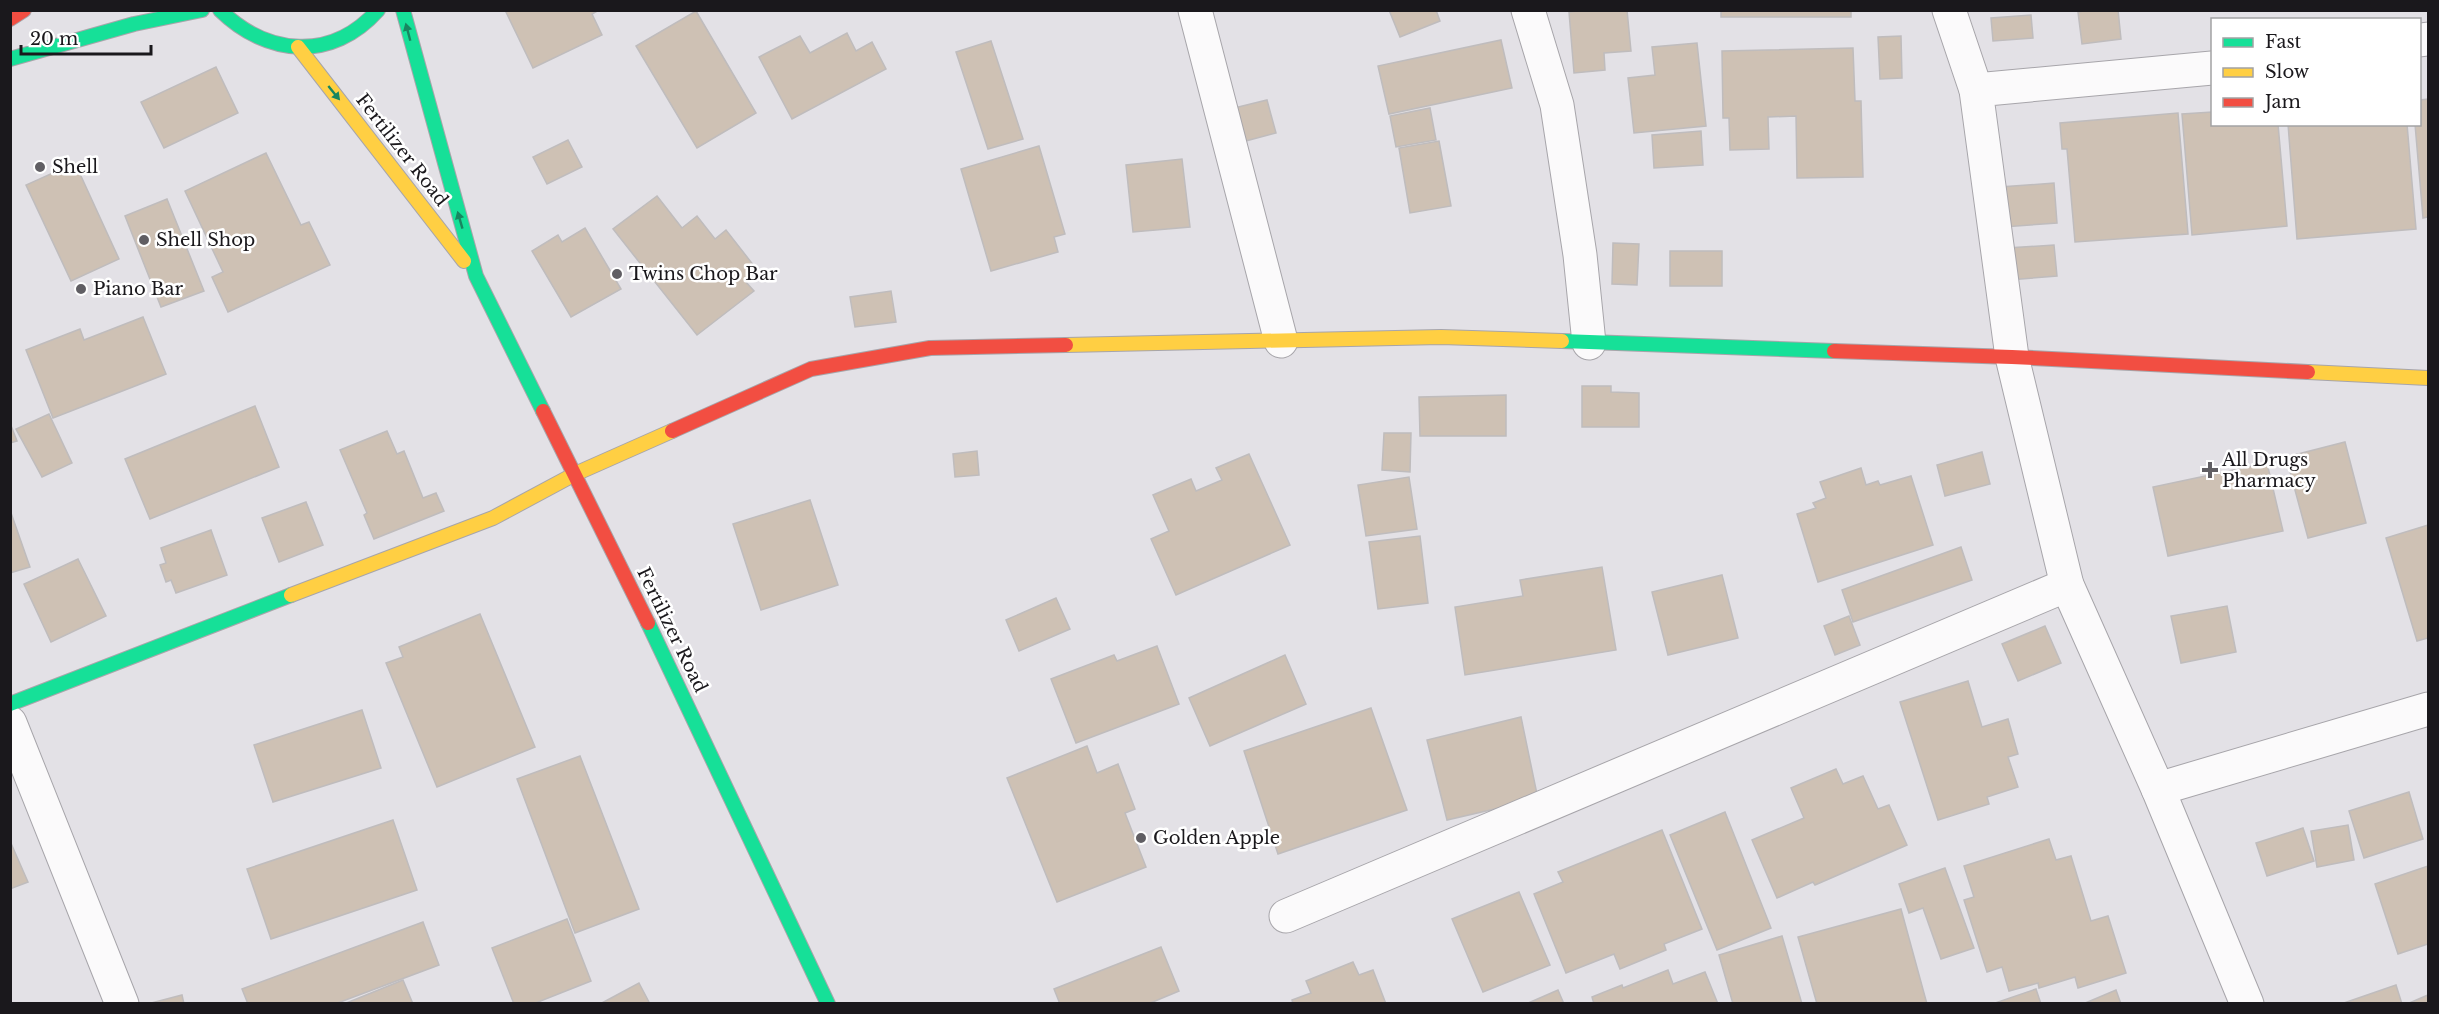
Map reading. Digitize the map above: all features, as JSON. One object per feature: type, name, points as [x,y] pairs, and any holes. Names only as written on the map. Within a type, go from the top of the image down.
[{"type":"street","points":[[10,19],[24,10]]},
{"type":"street","points":[[10,59],[134,24],[202,10]]},
{"type":"street","points":[[220,10],[239,28],[267,42],[298,47],[338,41],[372,19],[378,10]]},
{"type":"street","name":"Fertilizer Road","points":[[402,10],[476,276],[683,694],[828,1004]]},
{"type":"street","points":[[1195,10],[1281,341]]},
{"type":"street","points":[[1528,10],[1557,105],[1580,255],[1589,343]]},
{"type":"street","points":[[1949,10],[1976,90],[2012,357],[2067,585],[2158,789],[2247,1004]]},
{"type":"street","name":"Fertilizer Road","points":[[298,47],[476,276]]},
{"type":"street","points":[[1976,90],[2211,68]]},
{"type":"street","points":[[10,704],[132,655],[493,518],[575,474],[811,369],[930,348],[1441,337],[2012,357],[2428,378]]},
{"type":"street","points":[[1286,916],[2067,585]]},
{"type":"street","points":[[2158,789],[2428,709]]},
{"type":"street","points":[[10,723],[122,1004]]},
{"type":"building","points":[[505,10],[599,10],[592,14],[602,35],[533,68]]},
{"type":"building","points":[[1389,10],[1436,10],[1440,21],[1400,37]]},
{"type":"building","points":[[1627,10],[1631,51],[1604,53],[1605,70],[1574,73],[1569,12]]},
{"type":"building","points":[[1721,10],[1851,10],[1851,17],[1721,17]]},
{"type":"building","points":[[2118,10],[2121,39],[2082,44],[2078,12]]},
{"type":"building","points":[[696,11],[756,113],[697,148],[636,46]]},
{"type":"building","points":[[2031,15],[2033,38],[1993,41],[1991,18]]},
{"type":"building","points":[[847,33],[856,51],[872,42],[886,69],[792,119],[759,57],[800,36],[810,53]]},
{"type":"building","points":[[1901,36],[1902,78],[1880,79],[1878,37]]},
{"type":"building","points":[[1501,40],[1512,88],[1389,114],[1378,66]]},
{"type":"building","points":[[991,41],[1023,139],[988,149],[956,52]]},
{"type":"building","points":[[1697,43],[1706,126],[1634,133],[1628,78],[1655,75],[1652,47]]},
{"type":"building","points":[[1853,48],[1855,101],[1861,101],[1863,177],[1797,178],[1796,116],[1768,117],[1769,149],[1730,150],[1729,118],[1723,118],[1722,51]]},
{"type":"building","points":[[216,67],[238,113],[164,148],[141,102]]},
{"type":"building","points":[[2428,99],[2428,217],[2423,218],[2415,126],[2421,126],[2421,100]]},
{"type":"building","points":[[1267,100],[1276,133],[1242,142],[1234,108]]},
{"type":"building","points":[[1430,108],[1436,140],[1396,147],[1390,116]]},
{"type":"building","points":[[2211,112],[2211,126],[2278,126],[2287,226],[2192,235],[2182,114]]},
{"type":"building","points":[[2178,113],[2188,234],[2075,242],[2067,149],[2062,149],[2060,123]]},
{"type":"building","points":[[2288,126],[2407,126],[2416,229],[2297,239]]},
{"type":"building","points":[[1701,131],[1703,165],[1654,168],[1652,135]]},
{"type":"building","points":[[568,140],[582,167],[547,184],[533,157]]},
{"type":"building","points":[[1439,141],[1451,206],[1410,213],[1399,148]]},
{"type":"building","points":[[1039,146],[1065,234],[1054,237],[1058,252],[991,271],[961,169]]},
{"type":"building","points":[[266,153],[301,225],[309,222],[330,265],[228,312],[212,277],[223,272],[185,191]]},
{"type":"building","points":[[1182,159],[1190,227],[1133,232],[1126,165]]},
{"type":"building","points":[[75,163],[119,259],[71,281],[26,185]]},
{"type":"building","points":[[2054,183],[2057,223],[2003,227],[2000,187]]},
{"type":"building","points":[[657,196],[682,228],[697,216],[715,239],[726,230],[758,271],[745,281],[754,291],[697,335],[613,229]]},
{"type":"building","points":[[167,199],[204,291],[161,307],[125,216]]},
{"type":"building","points":[[585,228],[621,289],[571,317],[532,251],[558,235],[562,242]]},
{"type":"building","points":[[1613,243],[1639,244],[1637,285],[1612,284]]},
{"type":"building","points":[[2054,245],[2057,276],[2009,280],[2007,248]]},
{"type":"building","points":[[1670,251],[1722,251],[1722,286],[1670,286]]},
{"type":"building","points":[[891,291],[896,322],[855,327],[850,297]]},
{"type":"building","points":[[143,317],[166,374],[53,418],[26,350],[80,329],[84,340]]},
{"type":"building","points":[[1582,386],[1611,386],[1611,392],[1639,393],[1639,427],[1582,427]]},
{"type":"building","points":[[1506,395],[1506,436],[1420,436],[1419,397]]},
{"type":"building","points":[[255,406],[279,467],[150,519],[125,459]]},
{"type":"building","points":[[49,414],[72,463],[42,477],[16,429]]},
{"type":"building","points":[[10,423],[17,441],[10,443]]},
{"type":"building","points":[[387,431],[397,454],[404,451],[423,498],[436,493],[444,511],[374,539],[364,515],[367,513],[340,450]]},
{"type":"building","points":[[1384,433],[1411,433],[1410,472],[1382,470]]},
{"type":"building","points":[[2345,442],[2366,523],[2308,538],[2286,457]]},
{"type":"building","points":[[977,451],[979,475],[955,477],[953,454]]},
{"type":"building","points":[[1982,452],[1990,484],[1945,496],[1937,465]]},
{"type":"building","points":[[1249,454],[1290,545],[1176,595],[1151,539],[1169,531],[1153,495],[1191,479],[1196,491],[1222,480],[1216,468]]},
{"type":"building","points":[[2267,463],[2283,531],[2168,556],[2153,487]]},
{"type":"building","points":[[1861,468],[1866,485],[1878,481],[1880,485],[1911,476],[1933,545],[1818,582],[1797,514],[1816,508],[1813,503],[1826,498],[1820,482]]},
{"type":"building","points":[[1409,477],[1417,529],[1366,536],[1358,485]]},
{"type":"building","points":[[810,500],[838,585],[761,610],[733,524]]},
{"type":"building","points":[[306,502],[323,545],[279,562],[262,518]]},
{"type":"building","points":[[10,510],[30,567],[10,573]]},
{"type":"building","points":[[2428,525],[2428,638],[2417,641],[2386,538]]},
{"type":"building","points":[[211,530],[227,575],[176,593],[171,580],[166,582],[160,565],[166,563],[161,548]]},
{"type":"building","points":[[1420,536],[1428,603],[1378,609],[1369,542]]},
{"type":"building","points":[[1961,547],[1972,580],[1853,622],[1842,590]]},
{"type":"building","points":[[78,559],[106,616],[51,642],[24,584]]},
{"type":"building","points":[[1602,567],[1616,650],[1465,675],[1455,607],[1523,596],[1520,580]]},
{"type":"building","points":[[1722,575],[1738,638],[1668,655],[1652,592]]},
{"type":"building","points":[[1056,598],[1070,629],[1019,651],[1006,620]]},
{"type":"building","points":[[2227,606],[2236,652],[2181,663],[2171,616]]},
{"type":"building","points":[[480,614],[535,747],[437,787],[386,663],[403,657],[399,647]]},
{"type":"building","points":[[1849,616],[1860,645],[1835,655],[1824,626]]},
{"type":"building","points":[[2045,626],[2061,663],[2018,681],[2002,644]]},
{"type":"building","points":[[1157,646],[1179,704],[1076,743],[1051,679],[1114,655],[1117,661]]},
{"type":"building","points":[[1285,655],[1306,704],[1210,746],[1189,698]]},
{"type":"building","points":[[1968,681],[1982,727],[2008,719],[2018,754],[2008,757],[2018,787],[1987,797],[1989,804],[1938,820],[1900,702]]},
{"type":"building","points":[[1371,708],[1407,810],[1278,854],[1244,751]]},
{"type":"building","points":[[362,710],[381,768],[273,802],[254,745]]},
{"type":"building","points":[[1521,717],[1538,799],[1447,820],[1427,740]]},
{"type":"building","points":[[1087,746],[1097,773],[1118,764],[1135,809],[1125,813],[1146,867],[1057,902],[1007,778]]},
{"type":"building","points":[[580,756],[639,909],[575,933],[517,779]]},
{"type":"building","points":[[1836,769],[1843,784],[1863,776],[1878,809],[1889,805],[1907,845],[1815,885],[1813,882],[1777,898],[1752,840],[1804,818],[1791,788]]},
{"type":"building","points":[[2409,792],[2423,839],[2364,858],[2349,811]]},
{"type":"building","points":[[1725,812],[1771,928],[1717,950],[1670,835]]},
{"type":"building","points":[[393,820],[417,890],[271,939],[247,869]]},
{"type":"building","points":[[2348,825],[2354,860],[2317,867],[2311,831]]},
{"type":"building","points":[[2303,828],[2314,861],[2267,876],[2256,843]]},
{"type":"building","points":[[1662,830],[1702,929],[1664,944],[1666,950],[1620,969],[1614,954],[1566,973],[1534,894],[1563,882],[1558,872]]},
{"type":"building","points":[[2049,839],[2056,860],[2071,856],[2091,921],[2108,916],[2126,973],[2078,988],[2075,977],[2039,988],[2038,983],[2009,991],[2002,967],[1987,972],[1964,900],[1974,897],[1964,866]]},
{"type":"building","points":[[10,841],[28,882],[10,889]]},
{"type":"building","points":[[2428,866],[2428,944],[2398,954],[2375,884]]},
{"type":"building","points":[[1945,868],[1974,948],[1941,959],[1923,908],[1909,913],[1899,884]]},
{"type":"building","points":[[1519,892],[1550,965],[1483,992],[1452,919]]},
{"type":"building","points":[[1901,909],[1927,1004],[1817,1004],[1798,937]]},
{"type":"building","points":[[567,919],[591,981],[533,1004],[514,1004],[492,948]]},
{"type":"building","points":[[423,922],[439,965],[335,1004],[248,1004],[242,989]]},
{"type":"building","points":[[1782,936],[1802,1004],[1733,1004],[1719,955]]},
{"type":"building","points":[[1161,947],[1179,991],[1148,1004],[1060,1004],[1054,989]]},
{"type":"building","points":[[1353,962],[1359,975],[1373,970],[1386,1004],[1293,1004],[1292,1000],[1311,993],[1306,981]]},
{"type":"building","points":[[1668,970],[1673,984],[1705,972],[1718,1004],[1594,1004],[1592,997],[1622,985],[1623,988]]},
{"type":"building","points":[[403,980],[413,1004],[344,1004]]},
{"type":"building","points":[[639,983],[650,1004],[600,1004]]},
{"type":"building","points":[[2396,985],[2402,1004],[2341,1004]]},
{"type":"building","points":[[2036,989],[2041,1004],[1995,1003]]},
{"type":"building","points":[[1558,990],[1564,1004],[1526,1004]]},
{"type":"building","points":[[2116,990],[2121,1004],[2083,1004]]},
{"type":"building","points":[[182,995],[184,1004],[151,1004],[151,1003]]},
{"type":"building","points":[[2428,995],[2428,1004],[2407,1004]]},
{"type":"traffic: fast","points":[[10,59],[134,24],[202,10]]},
{"type":"traffic: fast","points":[[220,10],[238,25],[258,37],[279,44],[299,47],[320,45],[341,38],[360,27],[378,10]]},
{"type":"traffic: fast","points":[[403,10],[476,276],[543,411]]},
{"type":"traffic: fast","points":[[1562,341],[1834,351]]},
{"type":"traffic: fast","points":[[10,704],[291,595]]},
{"type":"traffic: fast","points":[[648,623],[828,1004]]},
{"type":"traffic: slow","points":[[298,47],[464,261]]},
{"type":"traffic: slow","points":[[1066,345],[1441,337],[1562,341]]},
{"type":"traffic: slow","points":[[2308,372],[2428,378]]},
{"type":"traffic: slow","points":[[291,595],[493,518],[575,474],[672,431]]},
{"type":"traffic: jam","points":[[10,19],[24,10]]},
{"type":"traffic: jam","points":[[672,431],[811,369],[930,348],[1066,345]]},
{"type":"traffic: jam","points":[[1834,351],[2012,357],[2308,372]]},
{"type":"traffic: jam","points":[[543,411],[648,623]]},
{"type":"place","name":"Shell","points":[[40,167]]},
{"type":"place","name":"Shell Shop","points":[[144,240]]},
{"type":"place","name":"Twins Chop Bar","points":[[617,274]]},
{"type":"place","name":"Piano Bar","points":[[81,289]]},
{"type":"place","name":"All Drugs Pharmacy","points":[[2210,470]]},
{"type":"place","name":"Golden Apple","points":[[1141,838]]}]
